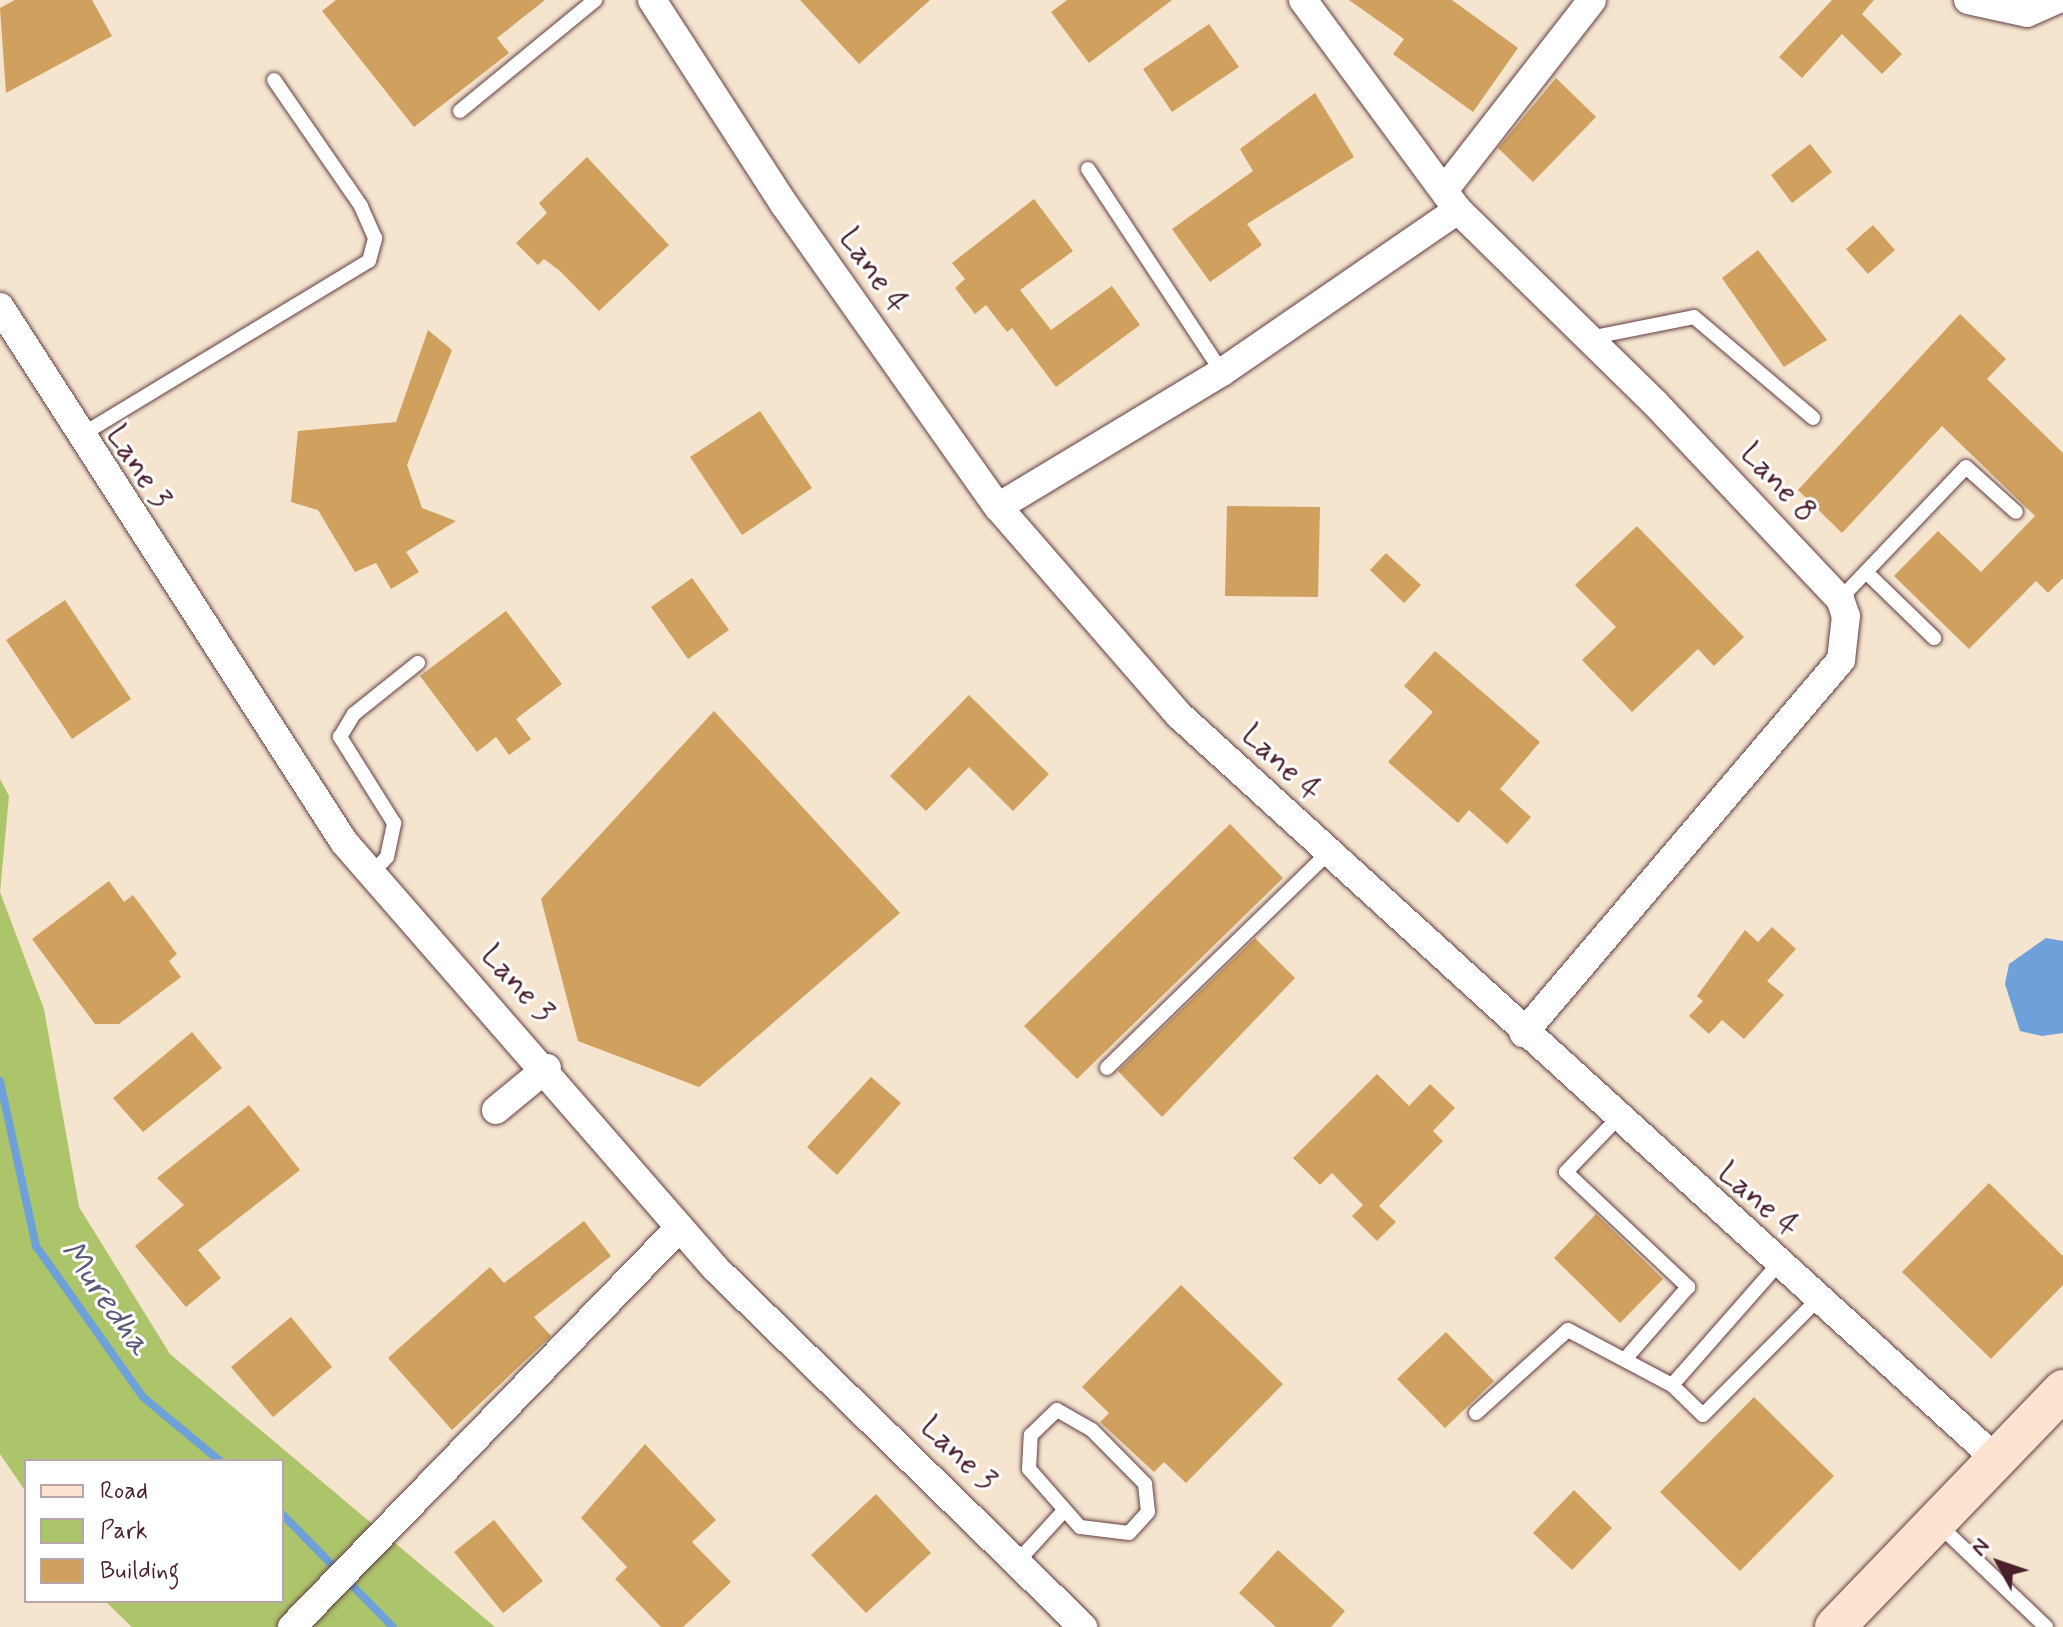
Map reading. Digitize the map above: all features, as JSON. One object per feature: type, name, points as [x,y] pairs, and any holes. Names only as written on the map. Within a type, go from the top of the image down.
[{"type":"main road","points":[[1835,1627],[2063,1390]]},
{"type":"street","name":"Lane 4","points":[[652,0],[784,204],[998,507],[1180,716],[1616,1120],[1996,1459]]},
{"type":"street","name":"Lane 8","points":[[1303,0],[1451,200],[1589,338],[1840,599]]},
{"type":"street","points":[[998,507],[1222,372],[1451,200],[1592,0]]},
{"type":"street","points":[[1968,0],[2027,13],[2056,0]]},
{"type":"street","name":"Lane 3","points":[[0,307],[78,437],[344,842],[547,1068],[679,1228],[1083,1627]]},
{"type":"street","points":[[1523,1033],[1841,660],[1849,635],[1840,599]]},
{"type":"street","points":[[496,1110],[547,1068]]},
{"type":"street","points":[[292,1627],[679,1228]]},
{"type":"lane","points":[[460,111],[595,0]]},
{"type":"lane","points":[[78,437],[369,261],[375,238],[361,206],[274,80]]},
{"type":"lane","points":[[1088,169],[1222,372]]},
{"type":"lane","points":[[1589,338],[1694,317],[1813,418]]},
{"type":"lane","points":[[1840,599],[1966,467],[2016,512]]},
{"type":"lane","points":[[1866,572],[1934,638]]},
{"type":"lane","points":[[372,873],[387,857],[394,823],[340,737],[354,714],[418,663]]},
{"type":"lane","points":[[1107,1068],[1328,853]]},
{"type":"lane","points":[[1616,1120],[1566,1172],[1688,1287],[1626,1358]]},
{"type":"lane","points":[[1672,1385],[1779,1263]]},
{"type":"lane","points":[[1476,1413],[1568,1330],[1672,1385],[1703,1415],[1818,1299]]},
{"type":"lane","points":[[1057,1410],[1092,1430],[1145,1484],[1150,1499],[1141,1523],[1113,1536],[1080,1527],[1062,1513],[1029,1469],[1027,1453],[1031,1435],[1057,1410]]},
{"type":"lane","points":[[1018,1561],[1062,1513]]},
{"type":"lane","points":[[1936,1522],[2046,1627]]},
{"type":"green space","points":[[0,779],[9,796],[0,892]]},
{"type":"green space","points":[[0,892],[44,1009],[79,1207],[170,1354],[495,1627],[132,1627],[107,1603],[284,1603],[284,1459],[24,1459],[24,1489],[0,1454]]},
{"type":"water","points":[[2046,938],[2063,941],[2063,1033],[2042,1036],[2020,1031],[2005,984],[2009,964]]},
{"type":"building","points":[[15,0],[92,0],[112,36],[6,93],[0,8]]},
{"type":"building","points":[[336,0],[545,0],[497,38],[509,53],[414,127],[322,11]]},
{"type":"building","points":[[800,0],[930,0],[859,64]]},
{"type":"building","points":[[1067,0],[1172,0],[1089,63],[1051,12]]},
{"type":"building","points":[[1349,0],[1452,0],[1518,48],[1473,112],[1393,54],[1404,39]]},
{"type":"building","points":[[1832,0],[1874,0],[1862,14],[1902,54],[1882,74],[1842,34],[1802,78],[1779,57]]},
{"type":"building","points":[[1209,24],[1239,67],[1172,112],[1143,69]]},
{"type":"building","points":[[1556,78],[1596,117],[1533,182],[1498,148]]},
{"type":"building","points":[[1315,93],[1354,157],[1247,224],[1262,245],[1210,282],[1172,229],[1253,171],[1240,149]]},
{"type":"building","points":[[1810,144],[1832,172],[1792,203],[1771,175]]},
{"type":"building","points":[[587,157],[669,245],[599,311],[560,271],[544,259],[538,265],[516,243],[547,213],[539,203]]},
{"type":"building","points":[[1034,199],[1073,251],[1020,290],[1051,330],[1112,286],[1140,325],[1056,387],[1012,328],[1007,332],[986,305],[975,314],[955,288],[965,279],[952,263]]},
{"type":"building","points":[[1873,225],[1895,250],[1868,274],[1846,249]]},
{"type":"building","points":[[1758,250],[1827,340],[1784,367],[1722,278]]},
{"type":"building","points":[[1960,314],[2006,359],[1987,379],[2063,453],[2063,578],[2048,593],[2036,581],[1969,649],[1894,576],[1938,531],[1981,572],[2035,516],[1942,426],[1842,533],[1798,490]]},
{"type":"building","points":[[428,330],[452,350],[407,465],[422,508],[456,521],[406,552],[419,572],[391,589],[376,563],[355,572],[318,510],[291,502],[298,431],[396,422]]},
{"type":"building","points":[[760,411],[812,488],[742,535],[690,457]]},
{"type":"building","points":[[1227,506],[1320,507],[1318,597],[1225,596]]},
{"type":"building","points":[[1637,526],[1744,637],[1714,666],[1698,649],[1632,712],[1582,660],[1616,627],[1575,585]]},
{"type":"building","points":[[1386,553],[1421,585],[1404,603],[1370,570]]},
{"type":"building","points":[[692,578],[729,630],[688,659],[651,607]]},
{"type":"building","points":[[65,600],[131,699],[72,739],[6,640]]},
{"type":"building","points":[[506,611],[562,684],[516,719],[531,739],[509,755],[496,737],[477,752],[420,676]]},
{"type":"building","points":[[1435,651],[1540,742],[1500,789],[1531,817],[1507,844],[1469,810],[1458,823],[1388,762],[1433,712],[1404,686]]},
{"type":"building","points":[[969,695],[1049,774],[1013,811],[969,767],[926,811],[890,776]]},
{"type":"building","points":[[714,711],[900,913],[699,1087],[578,1041],[541,899]]},
{"type":"building","points":[[1230,824],[1283,878],[1077,1079],[1024,1026]]},
{"type":"building","points":[[109,881],[124,902],[133,895],[177,954],[169,961],[181,977],[119,1024],[95,1024],[32,939]]},
{"type":"building","points":[[1772,927],[1796,949],[1767,981],[1784,995],[1744,1039],[1722,1020],[1709,1034],[1689,1016],[1703,1001],[1697,996],[1745,930],[1758,942]]},
{"type":"building","points":[[1255,938],[1295,978],[1162,1117],[1118,1071]]},
{"type":"building","points":[[192,1032],[222,1068],[143,1132],[113,1098]]},
{"type":"building","points":[[1377,1074],[1409,1106],[1430,1084],[1455,1108],[1433,1131],[1443,1141],[1379,1206],[1396,1222],[1377,1241],[1352,1216],[1363,1205],[1332,1173],[1320,1185],[1293,1158]]},
{"type":"building","points":[[871,1077],[901,1103],[837,1175],[807,1147]]},
{"type":"building","points":[[249,1105],[300,1170],[198,1250],[221,1278],[186,1307],[135,1246],[184,1205],[157,1178]]},
{"type":"building","points":[[1989,1183],[2063,1256],[2063,1285],[1991,1359],[1902,1272]]},
{"type":"building","points":[[1596,1214],[1663,1279],[1620,1323],[1554,1258]]},
{"type":"building","points":[[584,1221],[611,1256],[534,1317],[551,1336],[452,1430],[388,1358],[490,1267],[504,1283]]},
{"type":"building","points":[[1181,1285],[1283,1384],[1186,1483],[1164,1462],[1154,1472],[1100,1422],[1109,1413],[1082,1387]]},
{"type":"building","points":[[291,1317],[332,1367],[273,1417],[231,1367]]},
{"type":"building","points":[[1446,1332],[1494,1381],[1445,1428],[1397,1379]]},
{"type":"building","points":[[1754,1397],[1834,1476],[1740,1571],[1660,1492]]},
{"type":"building","points":[[645,1444],[716,1520],[692,1542],[731,1582],[683,1627],[661,1627],[615,1579],[627,1567],[581,1518]]},
{"type":"building","points":[[1574,1490],[1612,1528],[1572,1570],[1533,1533]]},
{"type":"building","points":[[876,1494],[931,1553],[866,1613],[811,1555]]},
{"type":"building","points":[[494,1520],[543,1581],[503,1613],[454,1552]]},
{"type":"building","points":[[1278,1550],[1345,1611],[1331,1627],[1276,1627],[1239,1593]]},
{"type":"waterway","name":"Muredha","points":[[0,1081],[36,1246],[143,1397],[218,1459]]},
{"type":"waterway","name":"Muredha","points":[[284,1516],[393,1627]]}]
